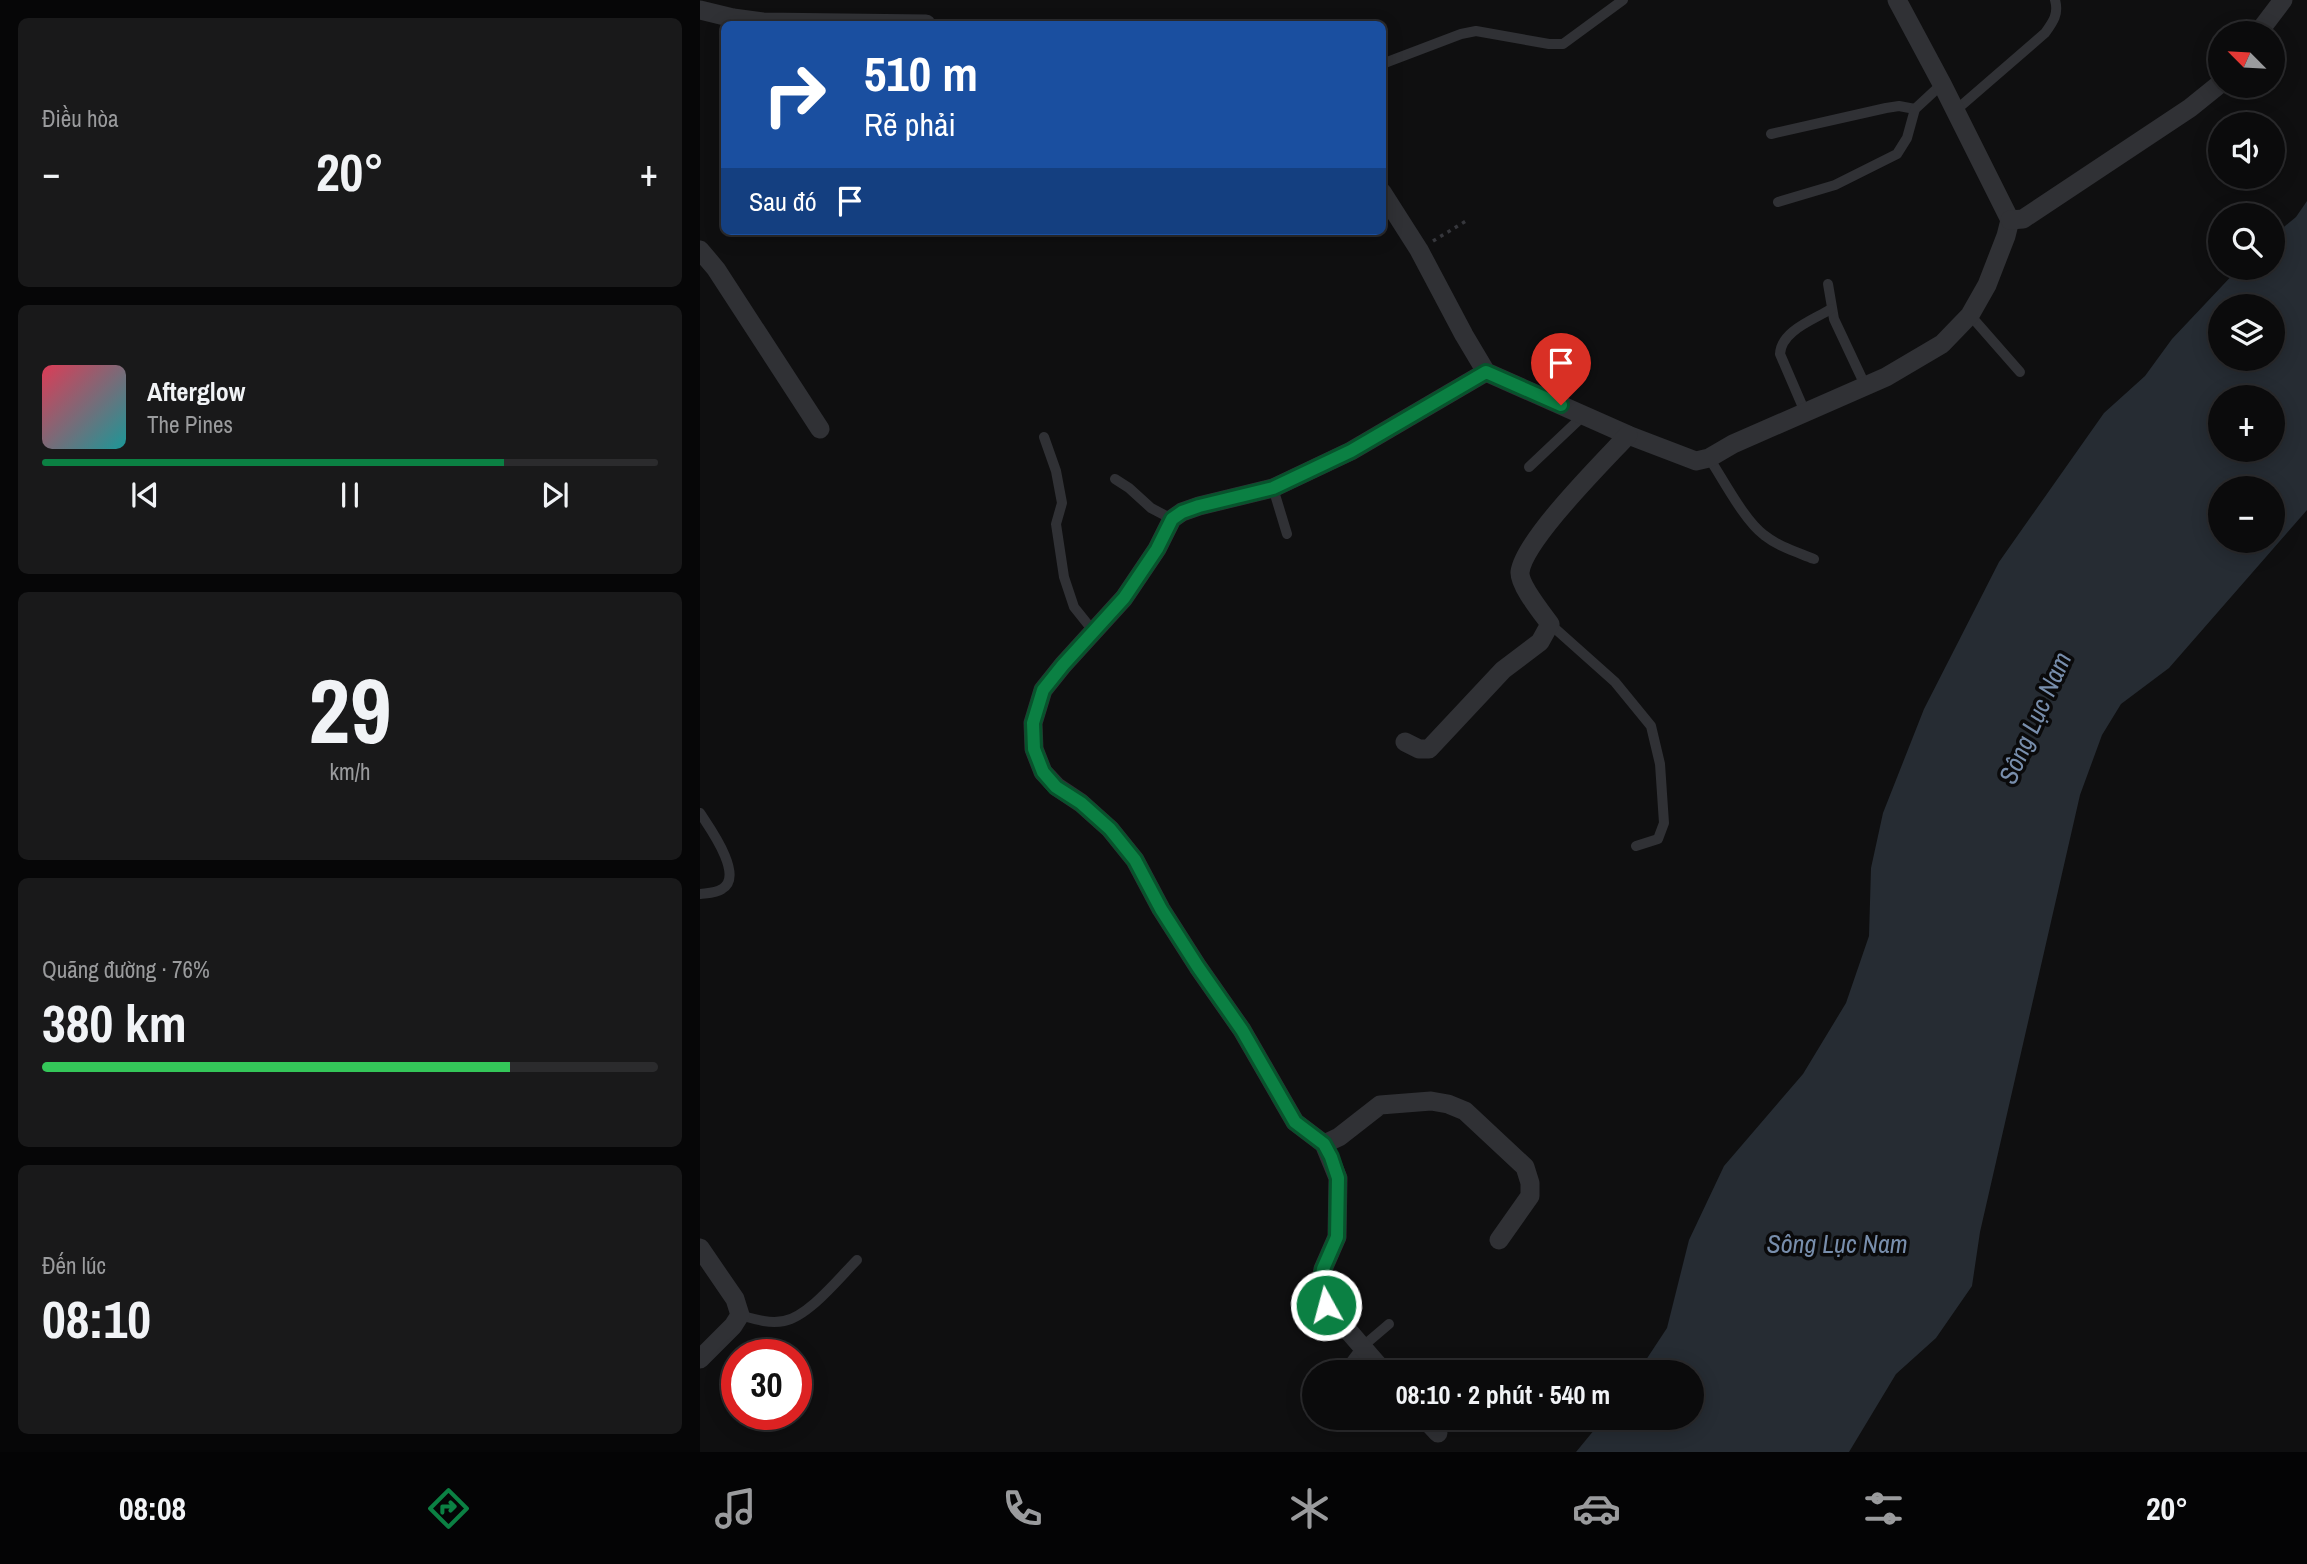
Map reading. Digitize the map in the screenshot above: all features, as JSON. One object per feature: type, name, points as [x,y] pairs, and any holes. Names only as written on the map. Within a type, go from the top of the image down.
[{"type":"street","points":[[1386,198],[1419,250],[1486,372],[1628,436],[1696,461],[1709,458],[1886,376],[1942,344],[1970,315],[1987,285],[2010,220],[1897,0]]},
{"type":"street","points":[[2267,21],[2283,0]]},
{"type":"street","points":[[700,10],[756,21]]},
{"type":"street","points":[[2010,220],[2022,219],[2208,93]]},
{"type":"street","points":[[700,250],[716,269],[820,429]]},
{"type":"street","points":[[1373,1360],[1326,1305],[1320,1285],[1323,1269],[1337,1237],[1338,1178],[1324,1144],[1295,1122],[1242,1030],[1161,909],[1135,860],[1110,829],[1081,803],[1056,787],[1043,772],[1034,749],[1033,723],[1043,690],[1124,598],[1157,549],[1172,519],[1199,506],[1273,488],[1351,451],[1486,372]]},
{"type":"street","points":[[1405,742],[1419,749],[1429,748],[1503,670],[1539,642],[1550,624],[1523,585],[1519,574],[1523,564],[1550,522],[1628,436]]},
{"type":"street","points":[[1324,1144],[1339,1137],[1380,1105],[1431,1101],[1465,1111],[1525,1167],[1531,1183],[1530,1196],[1499,1240]]},
{"type":"street","points":[[700,1248],[735,1298],[740,1315],[733,1326],[700,1359]]},
{"type":"street","points":[[1435,1430],[1438,1433]]},
{"type":"lane","points":[[1386,62],[1461,34],[1476,31],[1563,44],[1623,0]]},
{"type":"lane","points":[[1955,111],[2045,33],[2055,19],[2055,0]]},
{"type":"lane","points":[[1778,202],[1835,185],[1897,154],[1907,138],[1915,109],[1942,84]]},
{"type":"lane","points":[[1771,134],[1899,106],[1915,109]]},
{"type":"lane","points":[[1828,284],[1831,309],[1865,385]]},
{"type":"lane","points":[[1805,412],[1780,354],[1780,345],[1785,337],[1831,309]]},
{"type":"lane","points":[[1970,315],[2020,372]]},
{"type":"lane","points":[[1529,467],[1585,415]]},
{"type":"lane","points":[[1044,437],[1056,471],[1062,503],[1056,524],[1064,577],[1074,607],[1095,632]]},
{"type":"lane","points":[[1709,458],[1761,533],[1777,544],[1814,559]]},
{"type":"lane","points":[[1115,479],[1151,508],[1172,519]]},
{"type":"lane","points":[[1273,488],[1287,534]]},
{"type":"lane","points":[[1550,624],[1615,682],[1651,726],[1660,764],[1664,823],[1658,839],[1636,846]]},
{"type":"lane","points":[[700,813],[723,849],[730,875],[722,890],[700,894]]},
{"type":"lane","points":[[740,1315],[760,1321],[784,1321],[802,1314],[857,1260]]},
{"type":"lane","points":[[1352,1360],[1362,1347],[1390,1324]]},
{"type":"path","points":[[1419,250],[1466,221]]},
{"type":"water","name":"Sông Lục Nam","points":[[2307,201],[2307,510],[2285,535],[2285,476],[2208,476],[2208,553],[2269,553],[2169,668],[2121,704],[2102,735],[2080,795],[1980,1232],[1972,1286],[1936,1338],[1896,1374],[1849,1452],[1576,1452],[1594,1430],[1704,1430],[1704,1360],[1646,1360],[1667,1328],[1689,1240],[1724,1166],[1803,1074],[1846,1003],[1869,936],[1871,868],[1883,813],[1924,709],[1999,562],[2104,413],[2145,376],[2172,339],[2208,301],[2208,371],[2285,371],[2285,294],[2214,294],[2228,280],[2285,280],[2285,226],[2296,217]]},
{"type":"route","points":[[1326,1305],[1320,1285],[1323,1269],[1337,1237],[1338,1178],[1331,1157],[1324,1144],[1295,1122],[1242,1030],[1161,909],[1135,860],[1110,829],[1081,803],[1056,787],[1043,772],[1034,749],[1033,723],[1043,690],[1124,598],[1157,549],[1172,519],[1182,512],[1273,488],[1351,451],[1486,372],[1561,405]]}]
